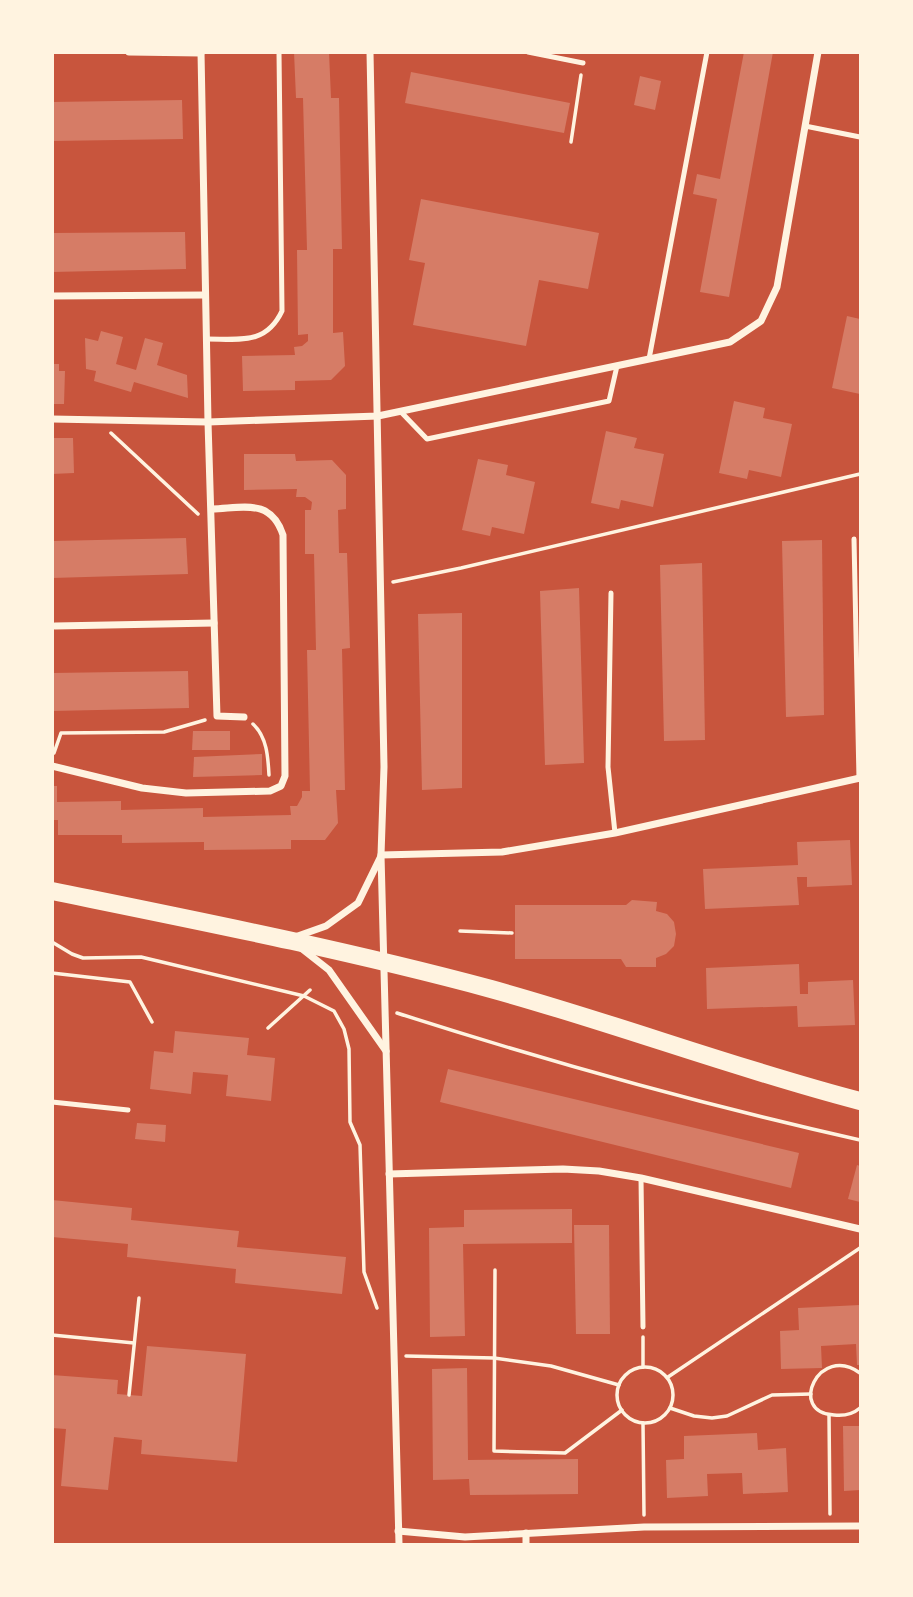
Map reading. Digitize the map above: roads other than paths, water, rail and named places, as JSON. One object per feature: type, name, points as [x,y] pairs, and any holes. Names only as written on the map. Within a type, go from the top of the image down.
[{"type":"main road","points":[[52,891],[290,939],[384,961],[495,990],[803,1086],[860,1101]]},
{"type":"street","points":[[129,52],[201,53],[217,716],[244,717]]},
{"type":"street","points":[[370,52],[384,767],[384,961],[399,1545]]},
{"type":"street","points":[[52,419],[208,422],[378,416],[730,342],[761,321],[777,286],[818,52]]},
{"type":"street","points":[[52,296],[205,295]]},
{"type":"street","points":[[52,766],[142,788],[186,793],[270,791],[281,786],[285,776],[283,535],[278,520],[269,512],[256,508],[212,509]]},
{"type":"street","points":[[55,626],[214,623]]},
{"type":"street","points":[[382,855],[502,852],[615,833],[860,779]]},
{"type":"street","points":[[290,939],[326,926],[358,903],[382,855]]},
{"type":"street","points":[[290,939],[329,970],[386,1052]]},
{"type":"street","points":[[389,1174],[563,1169],[599,1171],[641,1178],[860,1229]]},
{"type":"street","points":[[398,1531],[465,1536],[644,1527],[860,1526]]},
{"type":"street","points":[[526,1533],[526,1545]]},
{"type":"lane","points":[[206,339],[248,339],[262,335],[275,325],[282,311],[279,52]]},
{"type":"lane","points":[[528,52],[583,63]]},
{"type":"lane","points":[[649,359],[707,52]]},
{"type":"lane","points":[[805,126],[860,137]]},
{"type":"lane","points":[[401,412],[427,439],[609,401],[617,366]]},
{"type":"lane","points":[[854,539],[860,779]]},
{"type":"lane","points":[[611,593],[608,767],[615,833]]},
{"type":"lane","points":[[52,1102],[128,1110]]},
{"type":"lane","points":[[641,1178],[643,1327]]}]
